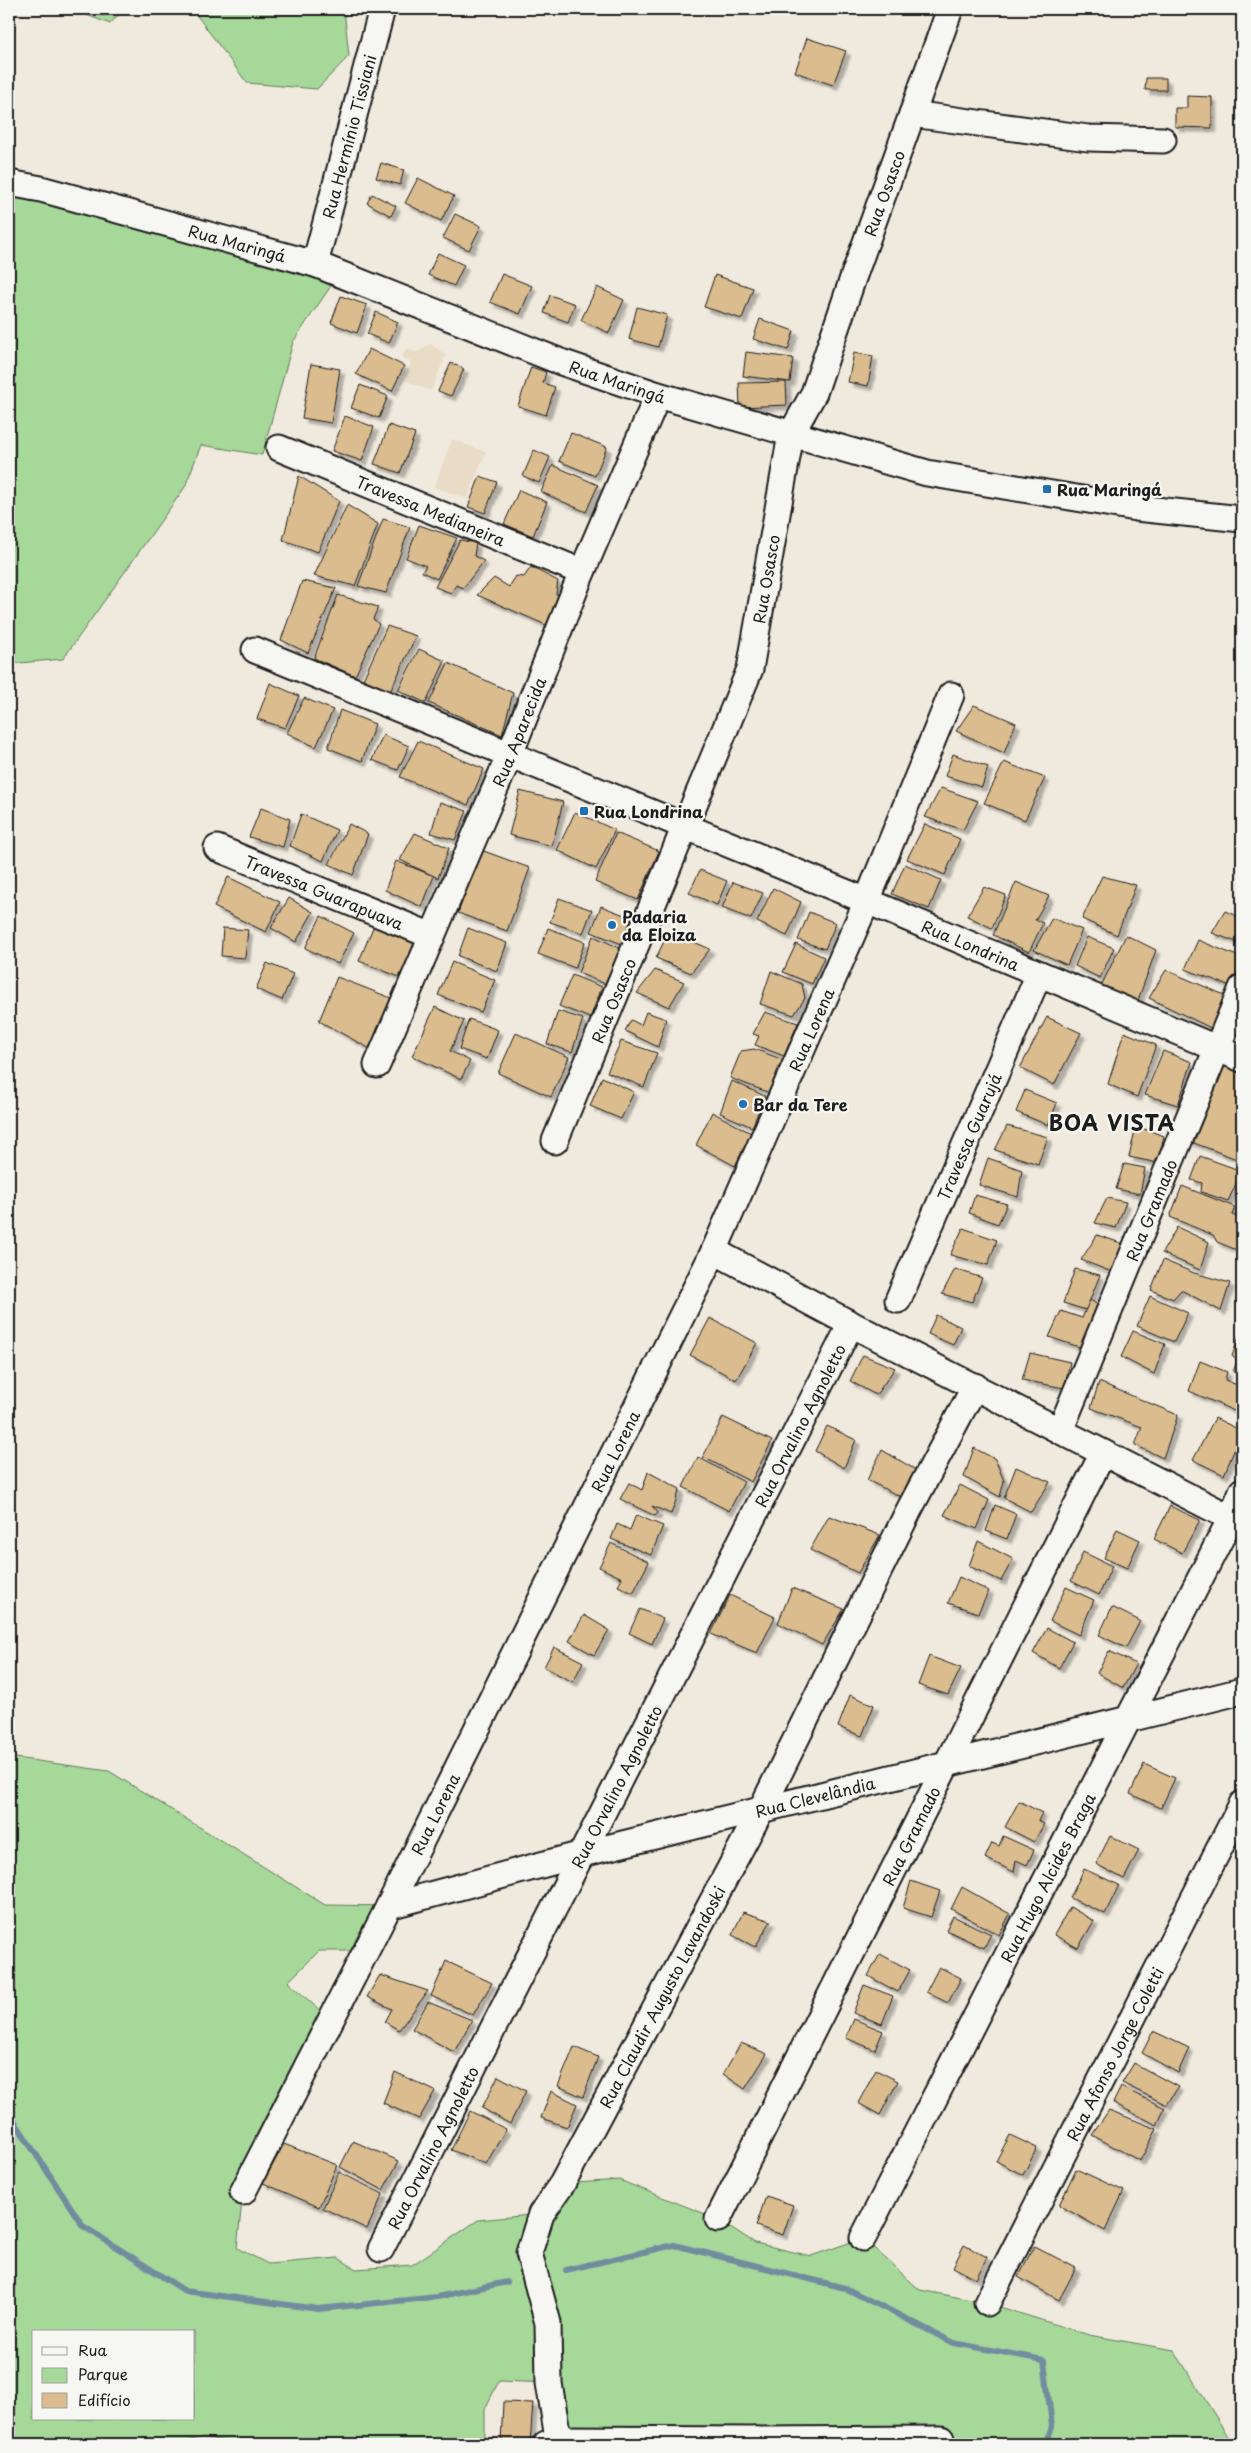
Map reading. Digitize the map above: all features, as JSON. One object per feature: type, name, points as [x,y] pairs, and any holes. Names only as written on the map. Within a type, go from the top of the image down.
[{"type":"street","name":"Rua Hermínio Tissiani","points":[[315,264],[382,9]]},
{"type":"street","name":"Rua Osasco","points":[[555,1141],[750,669],[790,434],[814,393],[950,9]]},
{"type":"street","points":[[912,114],[1088,138],[1163,140]]},
{"type":"street","name":"Rua Maringá","points":[[9,183],[41,189],[315,264],[561,362],[658,395],[927,473],[1136,508],[1242,519]]},
{"type":"street","name":"Rua Aparecida","points":[[377,1065],[510,754],[582,572],[658,395]]},
{"type":"street","name":"Travessa Medianeira","points":[[279,448],[582,572]]},
{"type":"street","name":"Rua Londrina","points":[[254,650],[867,901],[1242,1059]]},
{"type":"street","name":"Rua Lorena","points":[[243,2192],[389,1906],[714,1251],[867,901],[951,695]]},
{"type":"street","name":"Travessa Guarapuava","points":[[217,848],[432,936]]},
{"type":"street","name":"Travessa Guarujá","points":[[898,1300],[1039,974]]},
{"type":"street","name":"Rua Gramado","points":[[1060,1431],[1242,988]]},
{"type":"street","points":[[714,1251],[851,1324],[1231,1518]]},
{"type":"street","name":"Rua Orvalino Agnoletto","points":[[381,2250],[851,1324]]},
{"type":"street","name":"Rua Claudir Augusto Lavandoski","points":[[555,2442],[549,2383],[548,2323],[529,2253],[541,2214],[562,2184],[761,1810],[909,1510],[975,1386]]},
{"type":"street","name":"Rua Gramado","points":[[718,2218],[1103,1453]]},
{"type":"street","name":"Rua Hugo Alcides Braga","points":[[863,2238],[1126,1720],[1231,1518],[1242,1492]]},
{"type":"street","name":"Rua Clevelândia","points":[[389,1906],[582,1854],[1242,1692]]},
{"type":"street","name":"Rua Afonso Jorge Coletti","points":[[987,2303],[1242,1804]]},
{"type":"street","points":[[555,2442],[755,2442],[941,2439]]},
{"type":"shaded area","points":[[431,344],[446,355],[431,391],[404,380],[411,362],[402,358],[406,348],[416,352]]},
{"type":"shaded area","points":[[452,439],[486,452],[467,499],[434,487]]},
{"type":"green space","points":[[71,9],[124,9],[110,24]]},
{"type":"green space","points":[[192,9],[344,9],[349,56],[317,89],[247,83]]},
{"type":"green space","points":[[9,183],[339,274],[293,342],[262,455],[201,445],[185,487],[63,659],[9,664]]},
{"type":"green space","points":[[9,1757],[109,1771],[325,1905],[389,1906],[366,1951],[319,1951],[288,1982],[331,2020],[243,2192],[237,2248],[268,2264],[338,2258],[356,2269],[412,2265],[478,2220],[541,2214],[562,2184],[619,2180],[718,2219],[755,2243],[811,2256],[863,2238],[920,2290],[987,2303],[1089,2335],[1174,2350],[1233,2444],[559,2444],[549,2383],[499,2381],[485,2409],[485,2444],[239,2444],[203,2437],[175,2444],[9,2444]]},
{"type":"building","points":[[807,38],[846,51],[833,85],[795,72]]},
{"type":"building","points":[[1146,78],[1166,78],[1166,90],[1145,90]]},
{"type":"building","points":[[1187,96],[1212,97],[1212,128],[1175,127],[1175,108],[1187,108]]},
{"type":"building","points":[[381,163],[404,170],[400,185],[376,178]]},
{"type":"building","points":[[418,178],[454,196],[441,221],[405,203]]},
{"type":"building","points":[[372,194],[396,206],[391,216],[367,203]]},
{"type":"building","points":[[455,214],[481,226],[469,250],[443,238]]},
{"type":"building","points":[[438,253],[464,265],[454,286],[428,275]]},
{"type":"building","points":[[502,274],[532,286],[520,314],[490,302]]},
{"type":"building","points":[[715,275],[753,288],[742,319],[704,307]]},
{"type":"building","points":[[597,287],[624,300],[609,333],[581,320]]},
{"type":"building","points":[[550,295],[575,304],[568,322],[544,313]]},
{"type":"building","points":[[341,296],[367,305],[357,333],[331,323]]},
{"type":"building","points":[[637,307],[667,315],[658,347],[629,339]]},
{"type":"building","points":[[376,312],[398,322],[389,343],[367,334]]},
{"type":"building","points":[[760,319],[794,331],[788,350],[753,339]]},
{"type":"building","points":[[369,349],[404,366],[392,391],[356,374]]},
{"type":"building","points":[[746,352],[793,358],[790,382],[743,376]]},
{"type":"building","points":[[854,353],[873,356],[868,386],[848,382]]},
{"type":"building","points":[[451,363],[464,369],[451,396],[438,391]]},
{"type":"building","points":[[311,364],[340,369],[331,423],[302,418]]},
{"type":"building","points":[[531,367],[546,372],[543,383],[555,387],[546,415],[518,406]]},
{"type":"building","points":[[786,382],[787,405],[740,407],[739,383]]},
{"type":"building","points":[[360,385],[388,396],[379,418],[351,408]]},
{"type":"building","points":[[345,416],[374,427],[362,461],[332,451]]},
{"type":"building","points":[[389,425],[415,434],[400,473],[374,464]]},
{"type":"building","points":[[571,433],[607,447],[595,476],[559,461]]},
{"type":"building","points":[[534,450],[550,457],[539,483],[523,476]]},
{"type":"building","points":[[553,465],[598,485],[586,512],[541,492]]},
{"type":"building","points":[[299,476],[339,501],[318,552],[283,540]]},
{"type":"building","points":[[480,476],[497,482],[485,513],[468,507]]},
{"type":"building","points":[[519,490],[547,502],[533,536],[504,524]]},
{"type":"building","points":[[347,505],[378,524],[355,586],[314,576]]},
{"type":"building","points":[[383,519],[410,527],[386,593],[358,586]]},
{"type":"building","points":[[419,525],[457,538],[437,579],[422,572],[426,566],[406,558]]},
{"type":"building","points":[[460,540],[476,543],[474,556],[484,561],[463,588],[456,585],[451,593],[435,587]]},
{"type":"building","points":[[531,567],[558,581],[556,594],[561,596],[546,625],[477,595],[494,578],[509,587],[516,576],[524,577]]},
{"type":"building","points":[[302,581],[336,588],[308,653],[281,640]]},
{"type":"building","points":[[338,595],[378,607],[373,619],[379,624],[355,676],[314,658]]},
{"type":"building","points":[[387,626],[416,636],[389,694],[361,684]]},
{"type":"building","points":[[419,649],[445,661],[426,703],[398,690]]},
{"type":"building","points":[[448,663],[513,693],[502,735],[429,703]]},
{"type":"building","points":[[270,683],[299,696],[285,728],[257,719]]},
{"type":"building","points":[[304,698],[333,710],[316,747],[287,733]]},
{"type":"building","points":[[974,705],[1016,723],[1004,753],[956,731]]},
{"type":"building","points":[[340,710],[375,724],[362,761],[328,748]]},
{"type":"building","points":[[383,735],[409,746],[398,770],[372,760]]},
{"type":"building","points":[[418,741],[484,769],[468,805],[400,777]]},
{"type":"building","points":[[953,754],[988,767],[982,787],[945,776]]},
{"type":"building","points":[[1004,762],[1045,778],[1025,820],[984,803]]},
{"type":"building","points":[[941,788],[978,801],[963,830],[925,817]]},
{"type":"building","points":[[520,791],[563,802],[552,846],[509,835]]},
{"type":"building","points":[[440,802],[467,811],[455,840],[431,833]]},
{"type":"building","points":[[261,808],[290,819],[283,847],[249,837]]},
{"type":"building","points":[[575,812],[615,830],[596,869],[557,850]]},
{"type":"building","points":[[301,814],[337,830],[323,861],[290,846]]},
{"type":"building","points":[[349,824],[368,834],[353,875],[329,864]]},
{"type":"building","points":[[925,824],[960,839],[945,875],[907,859]]},
{"type":"building","points":[[415,833],[449,848],[438,878],[400,860]]},
{"type":"building","points":[[616,833],[659,851],[638,900],[595,882]]},
{"type":"building","points":[[481,850],[530,868],[507,931],[458,913]]},
{"type":"building","points":[[396,861],[434,876],[422,907],[385,890]]},
{"type":"building","points":[[905,864],[941,880],[929,909],[892,894]]},
{"type":"building","points":[[700,870],[727,881],[717,905],[689,893]]},
{"type":"building","points":[[1102,876],[1136,885],[1117,935],[1082,919]]},
{"type":"building","points":[[228,877],[280,902],[266,932],[214,907]]},
{"type":"building","points":[[733,882],[763,893],[751,919],[722,908]]},
{"type":"building","points":[[1016,882],[1049,896],[1035,920],[1043,923],[1029,952],[993,935]]},
{"type":"building","points":[[984,887],[1006,895],[992,928],[967,916]]},
{"type":"building","points":[[773,888],[801,902],[787,936],[757,922]]},
{"type":"building","points":[[289,898],[313,912],[296,942],[271,928]]},
{"type":"building","points":[[559,898],[592,910],[583,933],[550,922]]},
{"type":"building","name":"Padaria da Eloiza","points":[[601,906],[632,918],[622,944],[591,932]]},
{"type":"building","points":[[1225,911],[1242,918],[1242,944],[1212,933]]},
{"type":"building","points":[[809,912],[836,923],[825,949],[798,940]]},
{"type":"building","points":[[321,916],[354,933],[338,964],[305,948]]},
{"type":"building","points":[[1052,918],[1082,930],[1067,965],[1034,950]]},
{"type":"building","points":[[374,925],[417,942],[402,978],[359,961]]},
{"type":"building","points":[[223,928],[248,930],[245,958],[221,956]]},
{"type":"building","points":[[468,928],[507,943],[497,971],[458,956]]},
{"type":"building","points":[[548,928],[585,942],[575,968],[538,954]]},
{"type":"building","points":[[669,931],[710,949],[691,973],[656,958]]},
{"type":"building","points":[[1126,935],[1156,950],[1137,1003],[1100,988]]},
{"type":"building","points":[[593,936],[622,949],[608,985],[578,973]]},
{"type":"building","points":[[1087,937],[1114,948],[1100,978],[1075,966]]},
{"type":"building","points":[[1198,940],[1242,958],[1233,987],[1185,969]]},
{"type":"building","points":[[796,944],[824,957],[812,984],[783,972]]},
{"type":"building","points":[[452,962],[495,980],[481,1012],[438,995]]},
{"type":"building","points":[[267,963],[293,974],[282,1000],[256,989]]},
{"type":"building","points":[[655,970],[684,982],[669,1007],[637,993]]},
{"type":"building","points":[[1166,970],[1229,997],[1217,1031],[1149,998]]},
{"type":"building","points":[[771,971],[802,984],[805,998],[794,1015],[760,1004]]},
{"type":"building","points":[[572,975],[602,987],[590,1018],[559,1006]]},
{"type":"building","points":[[337,977],[391,998],[374,1051],[319,1021]]},
{"type":"building","points":[[435,1007],[464,1021],[450,1051],[470,1061],[461,1079],[412,1056]]},
{"type":"building","points":[[558,1011],[583,1019],[572,1052],[547,1044]]},
{"type":"building","points":[[646,1012],[666,1019],[658,1047],[625,1031],[631,1020],[641,1025]]},
{"type":"building","points":[[765,1012],[798,1023],[784,1056],[755,1045],[759,1036],[753,1034]]},
{"type":"building","points":[[1047,1017],[1081,1033],[1054,1085],[1020,1068]]},
{"type":"building","points":[[469,1019],[498,1030],[487,1059],[459,1049]]},
{"type":"building","points":[[1124,1032],[1156,1045],[1137,1097],[1108,1084]]},
{"type":"building","points":[[516,1033],[569,1057],[551,1097],[498,1073]]},
{"type":"building","points":[[621,1041],[657,1053],[644,1087],[607,1072]]},
{"type":"building","points":[[754,1049],[784,1060],[770,1093],[730,1078],[741,1051]]},
{"type":"building","points":[[1163,1051],[1192,1062],[1178,1105],[1145,1095]]},
{"type":"building","points":[[1219,1064],[1242,1074],[1242,1161],[1186,1140]]},
{"type":"building","points":[[602,1077],[634,1092],[621,1119],[590,1106]]},
{"type":"building","name":"Bar da Tere","points":[[732,1081],[765,1096],[752,1127],[720,1113]]},
{"type":"building","points":[[1025,1090],[1057,1103],[1048,1125],[1016,1112]]},
{"type":"building","points":[[712,1112],[751,1133],[735,1166],[696,1145]]},
{"type":"building","points":[[1007,1126],[1048,1137],[1038,1164],[995,1150]]},
{"type":"building","points":[[1136,1126],[1164,1136],[1158,1163],[1129,1157]]},
{"type":"building","points":[[1200,1156],[1242,1171],[1228,1201],[1201,1192],[1202,1183],[1191,1180]]},
{"type":"building","points":[[988,1158],[1022,1170],[1018,1197],[979,1185]]},
{"type":"building","points":[[1124,1164],[1145,1168],[1140,1194],[1116,1189]]},
{"type":"building","points":[[1182,1186],[1235,1207],[1232,1215],[1242,1219],[1242,1252],[1217,1242],[1213,1235],[1170,1217]]},
{"type":"building","points":[[975,1195],[1007,1204],[998,1224],[969,1213]]},
{"type":"building","points":[[1107,1198],[1126,1202],[1116,1228],[1095,1223]]},
{"type":"building","points":[[1177,1227],[1209,1242],[1200,1270],[1162,1253]]},
{"type":"building","points":[[963,1228],[997,1240],[988,1265],[950,1255]]},
{"type":"building","points":[[1097,1235],[1124,1244],[1112,1272],[1081,1260]]},
{"type":"building","points":[[1163,1260],[1194,1273],[1230,1283],[1221,1311],[1181,1290],[1173,1299],[1151,1290]]},
{"type":"building","points":[[955,1269],[982,1278],[972,1302],[942,1294]]},
{"type":"building","points":[[1075,1269],[1100,1275],[1086,1310],[1063,1303]]},
{"type":"building","points":[[1150,1296],[1188,1313],[1174,1342],[1137,1326]]},
{"type":"building","points":[[1090,1300],[1101,1307],[1085,1349],[1049,1337],[1061,1311],[1082,1318]]},
{"type":"building","points":[[936,1315],[961,1327],[953,1345],[928,1334]]},
{"type":"building","points":[[710,1318],[757,1343],[736,1380],[690,1355]]},
{"type":"building","points":[[1133,1331],[1165,1344],[1154,1374],[1121,1357]]},
{"type":"building","points":[[1240,1334],[1242,1335],[1242,1376],[1233,1372],[1237,1361],[1232,1356]]},
{"type":"building","points":[[1030,1353],[1070,1362],[1064,1388],[1022,1380]]},
{"type":"building","points":[[863,1355],[895,1368],[876,1395],[850,1381]]},
{"type":"building","points":[[1200,1361],[1227,1372],[1225,1380],[1242,1387],[1241,1414],[1189,1391]]},
{"type":"building","points":[[1099,1382],[1178,1415],[1163,1458],[1135,1445],[1142,1427],[1091,1408]]},
{"type":"building","points":[[723,1417],[772,1441],[751,1482],[703,1457]]},
{"type":"building","points":[[1215,1418],[1242,1431],[1224,1475],[1193,1460]]},
{"type":"building","points":[[827,1426],[856,1440],[844,1468],[815,1451]]},
{"type":"building","points":[[974,1448],[995,1459],[1004,1481],[1000,1497],[964,1477]]},
{"type":"building","points":[[882,1450],[916,1470],[903,1498],[867,1480]]},
{"type":"building","points":[[698,1457],[744,1482],[729,1511],[683,1487]]},
{"type":"building","points":[[1016,1467],[1050,1482],[1031,1512],[1004,1498]]},
{"type":"building","points":[[648,1472],[680,1489],[671,1514],[652,1506],[658,1513],[655,1516],[620,1499],[629,1483],[642,1490]]},
{"type":"building","points":[[960,1485],[989,1500],[977,1529],[944,1515]]},
{"type":"building","points":[[995,1505],[1016,1514],[1007,1539],[986,1531]]},
{"type":"building","points":[[1170,1506],[1200,1520],[1182,1553],[1154,1539]]},
{"type":"building","points":[[636,1515],[663,1526],[651,1555],[611,1539],[617,1524],[630,1530]]},
{"type":"building","points":[[829,1516],[880,1535],[858,1573],[810,1550]]},
{"type":"building","points":[[1117,1529],[1140,1540],[1127,1568],[1104,1558]]},
{"type":"building","points":[[978,1541],[1013,1559],[1001,1581],[969,1566]]},
{"type":"building","points":[[611,1543],[649,1562],[633,1593],[618,1586],[622,1578],[599,1567]]},
{"type":"building","points":[[1083,1552],[1112,1566],[1099,1595],[1071,1581]]},
{"type":"building","points":[[959,1577],[989,1591],[978,1613],[948,1603]]},
{"type":"building","points":[[1066,1587],[1094,1600],[1079,1635],[1050,1621]]},
{"type":"building","points":[[792,1588],[844,1609],[822,1645],[778,1623]]},
{"type":"building","points":[[730,1595],[775,1617],[757,1653],[711,1634]]},
{"type":"building","points":[[1112,1607],[1140,1621],[1126,1648],[1099,1635]]},
{"type":"building","points":[[640,1609],[663,1619],[652,1644],[629,1633]]},
{"type":"building","points":[[584,1615],[609,1630],[594,1655],[569,1641]]},
{"type":"building","points":[[1047,1628],[1073,1642],[1059,1668],[1033,1653]]},
{"type":"building","points":[[554,1647],[583,1662],[573,1682],[544,1667]]},
{"type":"building","points":[[1109,1651],[1136,1664],[1123,1688],[1097,1673]]},
{"type":"building","points":[[929,1656],[961,1668],[948,1695],[918,1685]]},
{"type":"building","points":[[850,1695],[874,1705],[862,1736],[838,1727]]},
{"type":"building","points":[[1144,1764],[1175,1778],[1161,1808],[1130,1794]]},
{"type":"building","points":[[1019,1801],[1042,1813],[1038,1821],[1044,1824],[1034,1842],[1005,1827]]},
{"type":"building","points":[[1003,1836],[1034,1850],[1027,1865],[1016,1860],[1014,1872],[985,1858],[992,1843],[999,1846]]},
{"type":"building","points":[[1110,1836],[1139,1850],[1124,1879],[1096,1864]]},
{"type":"building","points":[[1084,1869],[1119,1885],[1105,1914],[1070,1898]]},
{"type":"building","points":[[911,1881],[940,1891],[931,1917],[903,1908]]},
{"type":"building","points":[[962,1887],[1010,1914],[999,1935],[951,1909]]},
{"type":"building","points":[[1070,1907],[1094,1921],[1078,1948],[1054,1935]]},
{"type":"building","points":[[743,1912],[771,1921],[755,1947],[732,1935]]},
{"type":"building","points":[[953,1916],[991,1934],[984,1948],[946,1930]]},
{"type":"building","points":[[880,1954],[910,1970],[898,1992],[868,1976]]},
{"type":"building","points":[[446,1961],[492,1983],[473,2015],[431,1996]]},
{"type":"building","points":[[939,1967],[961,1978],[948,2003],[926,1992]]},
{"type":"building","points":[[380,1975],[428,1991],[399,2030],[385,2022],[392,2009],[367,1997]]},
{"type":"building","points":[[864,1985],[893,1996],[882,2024],[853,2013]]},
{"type":"building","points":[[428,2002],[472,2020],[454,2052],[412,2029]]},
{"type":"building","points":[[854,2019],[883,2031],[875,2050],[846,2038]]},
{"type":"building","points":[[1153,2031],[1189,2048],[1178,2073],[1142,2053]]},
{"type":"building","points":[[741,2043],[767,2054],[745,2089],[723,2074]]},
{"type":"building","points":[[574,2047],[598,2057],[583,2097],[558,2086]]},
{"type":"building","points":[[1134,2063],[1178,2087],[1167,2105],[1122,2083]]},
{"type":"building","points":[[876,2070],[898,2081],[880,2115],[858,2103]]},
{"type":"building","points":[[395,2072],[435,2091],[419,2119],[383,2103]]},
{"type":"building","points":[[498,2076],[526,2091],[510,2124],[482,2108]]},
{"type":"building","points":[[1121,2087],[1165,2108],[1157,2125],[1113,2103]]},
{"type":"building","points":[[551,2091],[577,2104],[567,2127],[541,2118]]},
{"type":"building","points":[[1109,2110],[1157,2129],[1140,2161],[1092,2135]]},
{"type":"building","points":[[470,2111],[506,2129],[486,2164],[451,2150]]},
{"type":"building","points":[[1010,2135],[1037,2148],[1023,2175],[996,2161]]},
{"type":"building","points":[[353,2141],[399,2161],[383,2190],[340,2167]]},
{"type":"building","points":[[284,2144],[337,2165],[319,2207],[263,2183]]},
{"type":"building","points":[[1076,2169],[1124,2191],[1105,2231],[1059,2205]]},
{"type":"building","points":[[339,2172],[383,2194],[367,2229],[323,2208]]},
{"type":"building","points":[[766,2196],[793,2205],[783,2235],[756,2226]]},
{"type":"building","points":[[964,2245],[987,2257],[976,2279],[953,2267]]},
{"type":"building","points":[[1034,2246],[1076,2268],[1059,2300],[1018,2277]]},
{"type":"building","points":[[503,2402],[533,2403],[530,2444],[501,2443]]},
{"type":"waterway","points":[[9,2113],[83,2226],[185,2291],[318,2309],[437,2297],[507,2282]]},
{"type":"waterway","points":[[566,2270],[674,2245],[845,2288],[954,2343],[1044,2360],[1052,2426],[1046,2444]]},
{"type":"place","name":"Rua Maringá","points":[[1047,489]]},
{"type":"place","name":"Rua Londrina","points":[[584,811]]},
{"type":"place","name":"Padaria da Eloiza","points":[[612,925]]},
{"type":"place","name":"Bar da Tere","points":[[743,1104]]},
{"type":"district","name":"BOA VISTA","points":[[1112,1122]]}]
